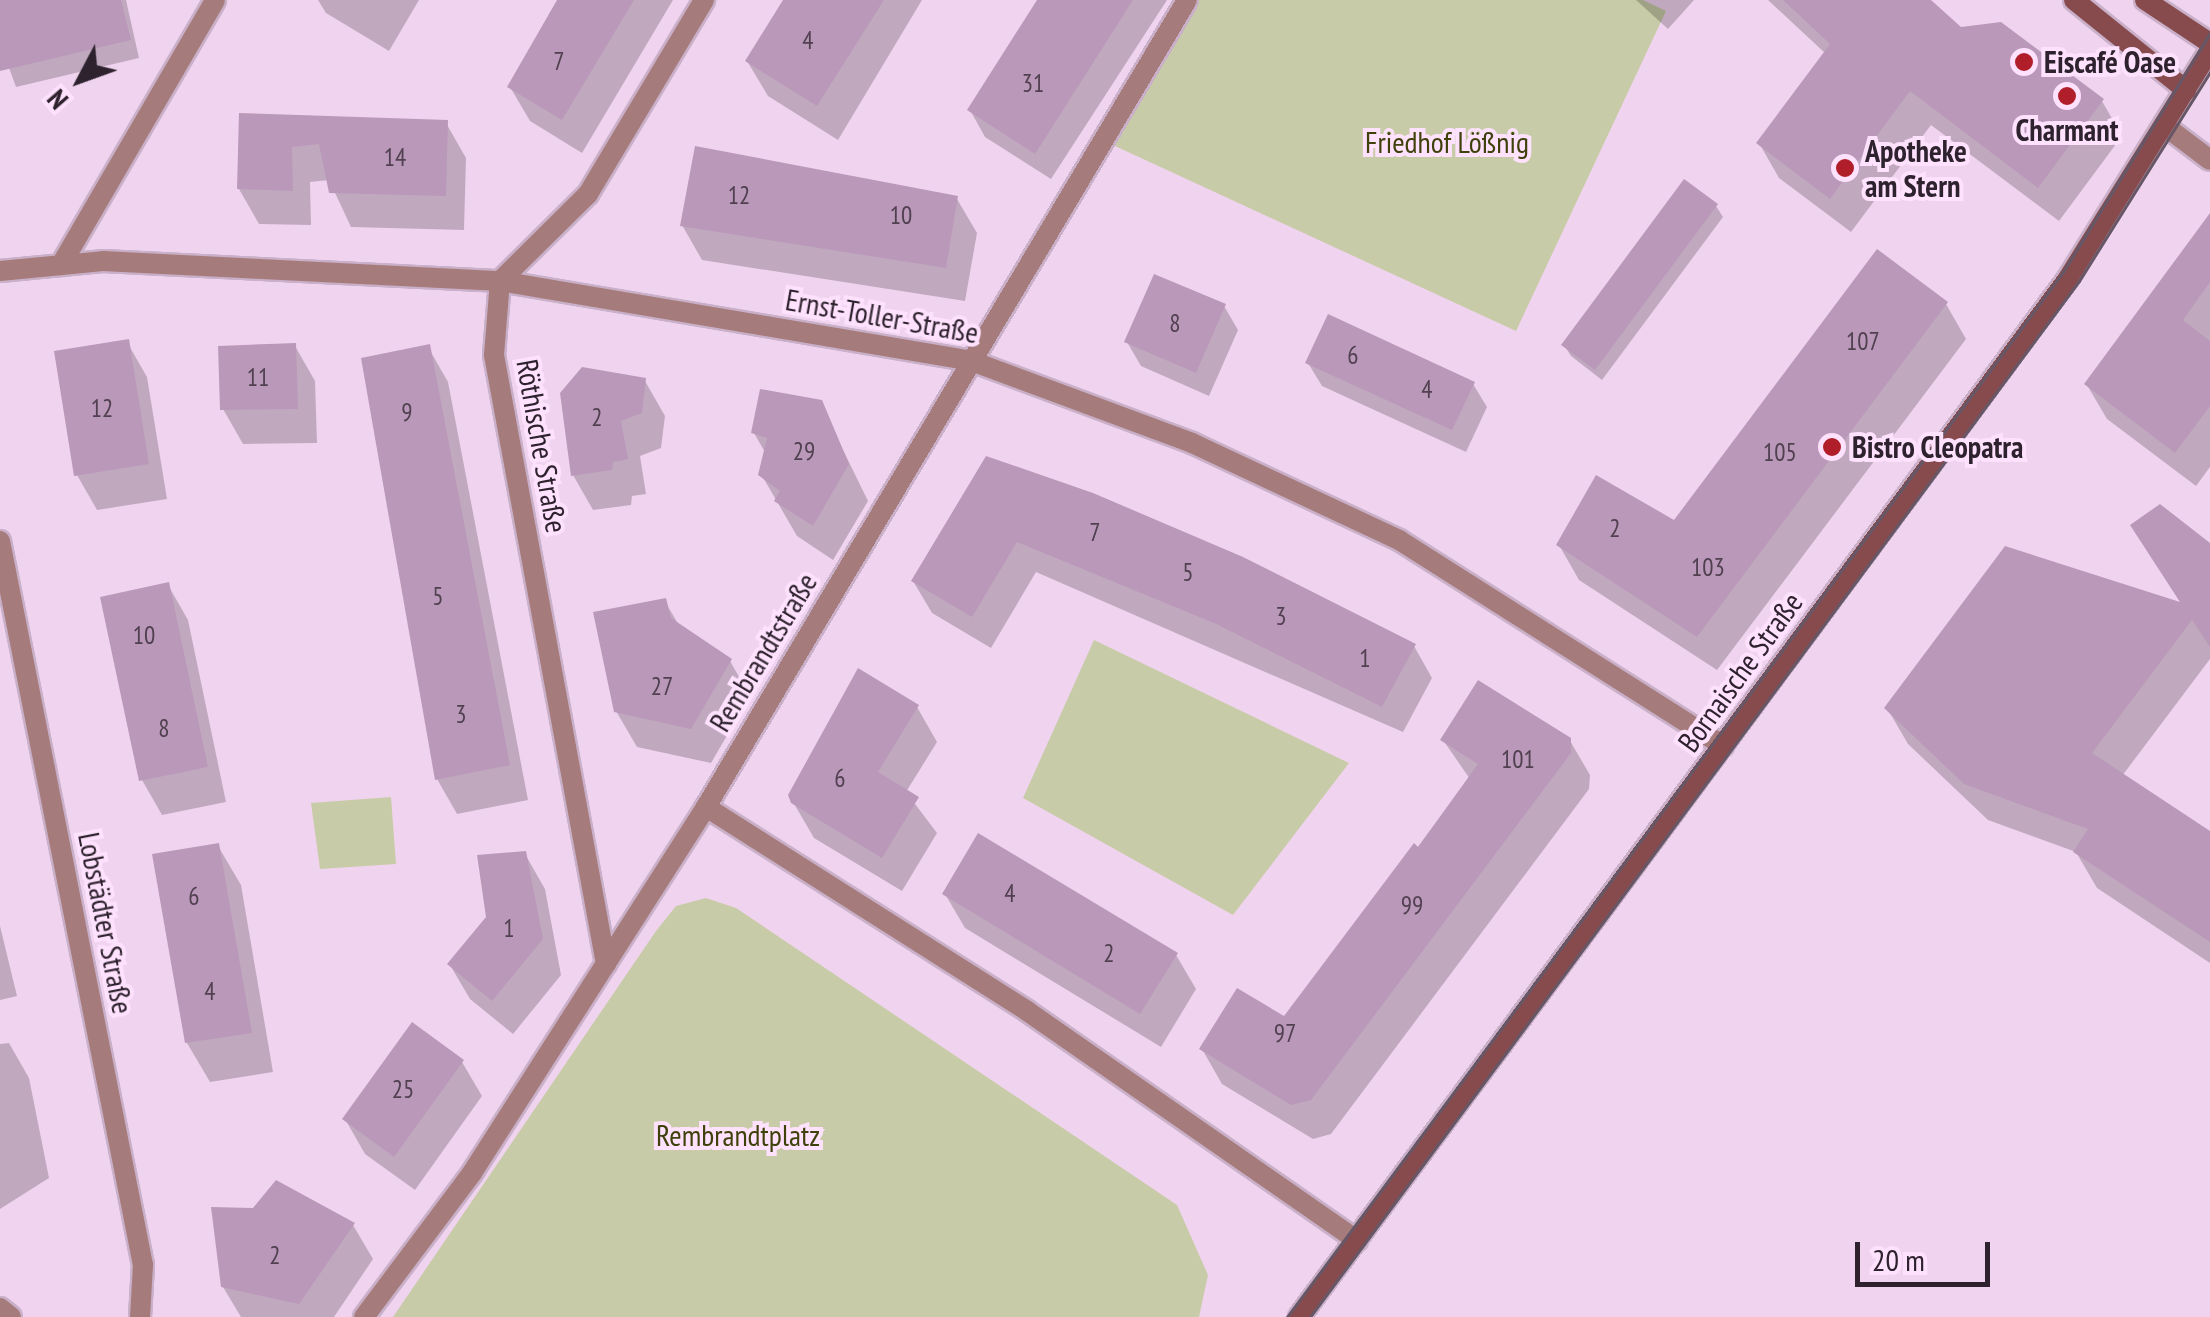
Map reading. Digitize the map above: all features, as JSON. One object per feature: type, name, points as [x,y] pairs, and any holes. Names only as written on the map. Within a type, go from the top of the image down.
[{"type":"main road","points":[[2074,0],[2186,90]]},
{"type":"main road","points":[[2145,0],[2210,46]]},
{"type":"main road","name":"Bornaische Straße","points":[[1299,1317],[2066,280],[2165,126],[2210,46]]},
{"type":"street","points":[[61,265],[216,0]]},
{"type":"street","points":[[500,281],[588,194],[704,0]]},
{"type":"street","name":"Rembrandtstraße","points":[[364,1317],[472,1173],[706,807],[1186,0]]},
{"type":"street","points":[[2165,126],[2210,160]]},
{"type":"street","name":"Ernst-Toller-Straße","points":[[0,271],[104,261],[500,281],[970,360],[1192,443],[1399,540],[1722,746]]},
{"type":"street","name":"Röthische Straße","points":[[500,281],[494,355],[606,964]]},
{"type":"street","name":"Lobstädter Straße","points":[[0,541],[143,1266],[140,1317]]},
{"type":"street","points":[[706,807],[1027,1011],[1358,1240]]},
{"type":"street","points":[[0,1308],[11,1317]]},
{"type":"green space","name":"Friedhof Lößnig","points":[[1187,0],[1643,0],[1666,11],[1516,331],[1102,140]]},
{"type":"green space","points":[[1094,640],[1349,763],[1233,915],[1023,798]]},
{"type":"green space","points":[[391,797],[396,864],[320,869],[311,803]]},
{"type":"green space","name":"Rembrandtplatz","points":[[706,898],[736,908],[1177,1205],[1208,1275],[1199,1317],[393,1317],[656,931],[676,906]]},
{"type":"building","points":[[0,0],[121,0],[131,40],[0,71]]},
{"type":"building","points":[[557,0],[634,0],[562,120],[507,87]]},
{"type":"building","points":[[783,0],[884,0],[817,106],[745,61]]},
{"type":"building","points":[[1037,0],[1133,0],[1035,154],[967,110]]},
{"type":"building","points":[[1783,0],[1931,0],[1961,27],[2001,22],[2104,99],[2038,188],[1910,91],[1830,199],[1756,143],[1830,44]]},
{"type":"building","points":[[239,113],[448,120],[446,196],[329,193],[319,144],[292,147],[293,191],[237,189]]},
{"type":"building","points":[[695,146],[958,196],[946,268],[680,226]]},
{"type":"building","points":[[1684,179],[1718,204],[1595,370],[1561,345]]},
{"type":"building","points":[[2210,213],[2210,282],[2183,320],[2210,341],[2210,406],[2175,453],[2084,384]]},
{"type":"building","points":[[1877,249],[1948,302],[1697,637],[1556,545],[1596,475],[1674,520]]},
{"type":"building","points":[[1154,274],[1226,304],[1196,373],[1124,342]]},
{"type":"building","points":[[1328,314],[1475,382],[1452,430],[1305,363]]},
{"type":"building","points":[[129,339],[149,464],[74,476],[54,351]]},
{"type":"building","points":[[296,343],[298,409],[220,410],[218,346]]},
{"type":"building","points":[[430,344],[510,765],[435,780],[361,358]]},
{"type":"building","points":[[582,367],[646,378],[642,413],[621,421],[628,459],[613,462],[612,470],[571,476],[560,393]]},
{"type":"building","points":[[760,389],[822,400],[849,464],[813,526],[774,501],[780,491],[758,475],[767,438],[751,433]]},
{"type":"building","points":[[986,456],[1093,493],[1243,557],[1416,644],[1382,707],[1214,623],[1017,542],[972,617],[911,581]]},
{"type":"building","points":[[2160,504],[2210,543],[2210,647],[2192,620],[2092,753],[2210,831],[2210,942],[2073,852],[2088,829],[1964,784],[1884,708],[2005,546],[2180,602],[2130,525]]},
{"type":"building","points":[[169,582],[208,767],[139,781],[100,597]]},
{"type":"building","points":[[666,598],[671,618],[732,659],[691,729],[614,712],[593,612]]},
{"type":"building","points":[[858,668],[919,705],[878,772],[919,797],[882,858],[791,803],[788,795]]},
{"type":"building","points":[[1478,680],[1571,738],[1571,753],[1311,1100],[1291,1105],[1199,1049],[1237,988],[1284,1016],[1414,843],[1418,847],[1478,764],[1440,740]]},
{"type":"building","points":[[978,833],[1178,953],[1140,1014],[942,894]]},
{"type":"building","points":[[219,843],[252,1033],[185,1043],[152,854]]},
{"type":"building","points":[[526,851],[543,939],[492,1001],[447,964],[486,917],[477,855]]},
{"type":"building","points":[[412,1022],[464,1060],[394,1157],[342,1119]]},
{"type":"building","points":[[276,1180],[355,1223],[299,1304],[221,1287],[211,1207],[253,1208]]},
{"type":"tram line","points":[[1287,1317],[2063,272],[2210,33]]},
{"type":"tram line","points":[[1310,1317],[2079,281],[2210,72]]},
{"type":"place","name":"Eiscafé Oase","points":[[2024,62]]},
{"type":"place","name":"Charmant","points":[[2067,96]]},
{"type":"place","name":"Apotheke am Stern","points":[[1845,168]]},
{"type":"place","name":"Bistro Cleopatra","points":[[1832,447]]}]
